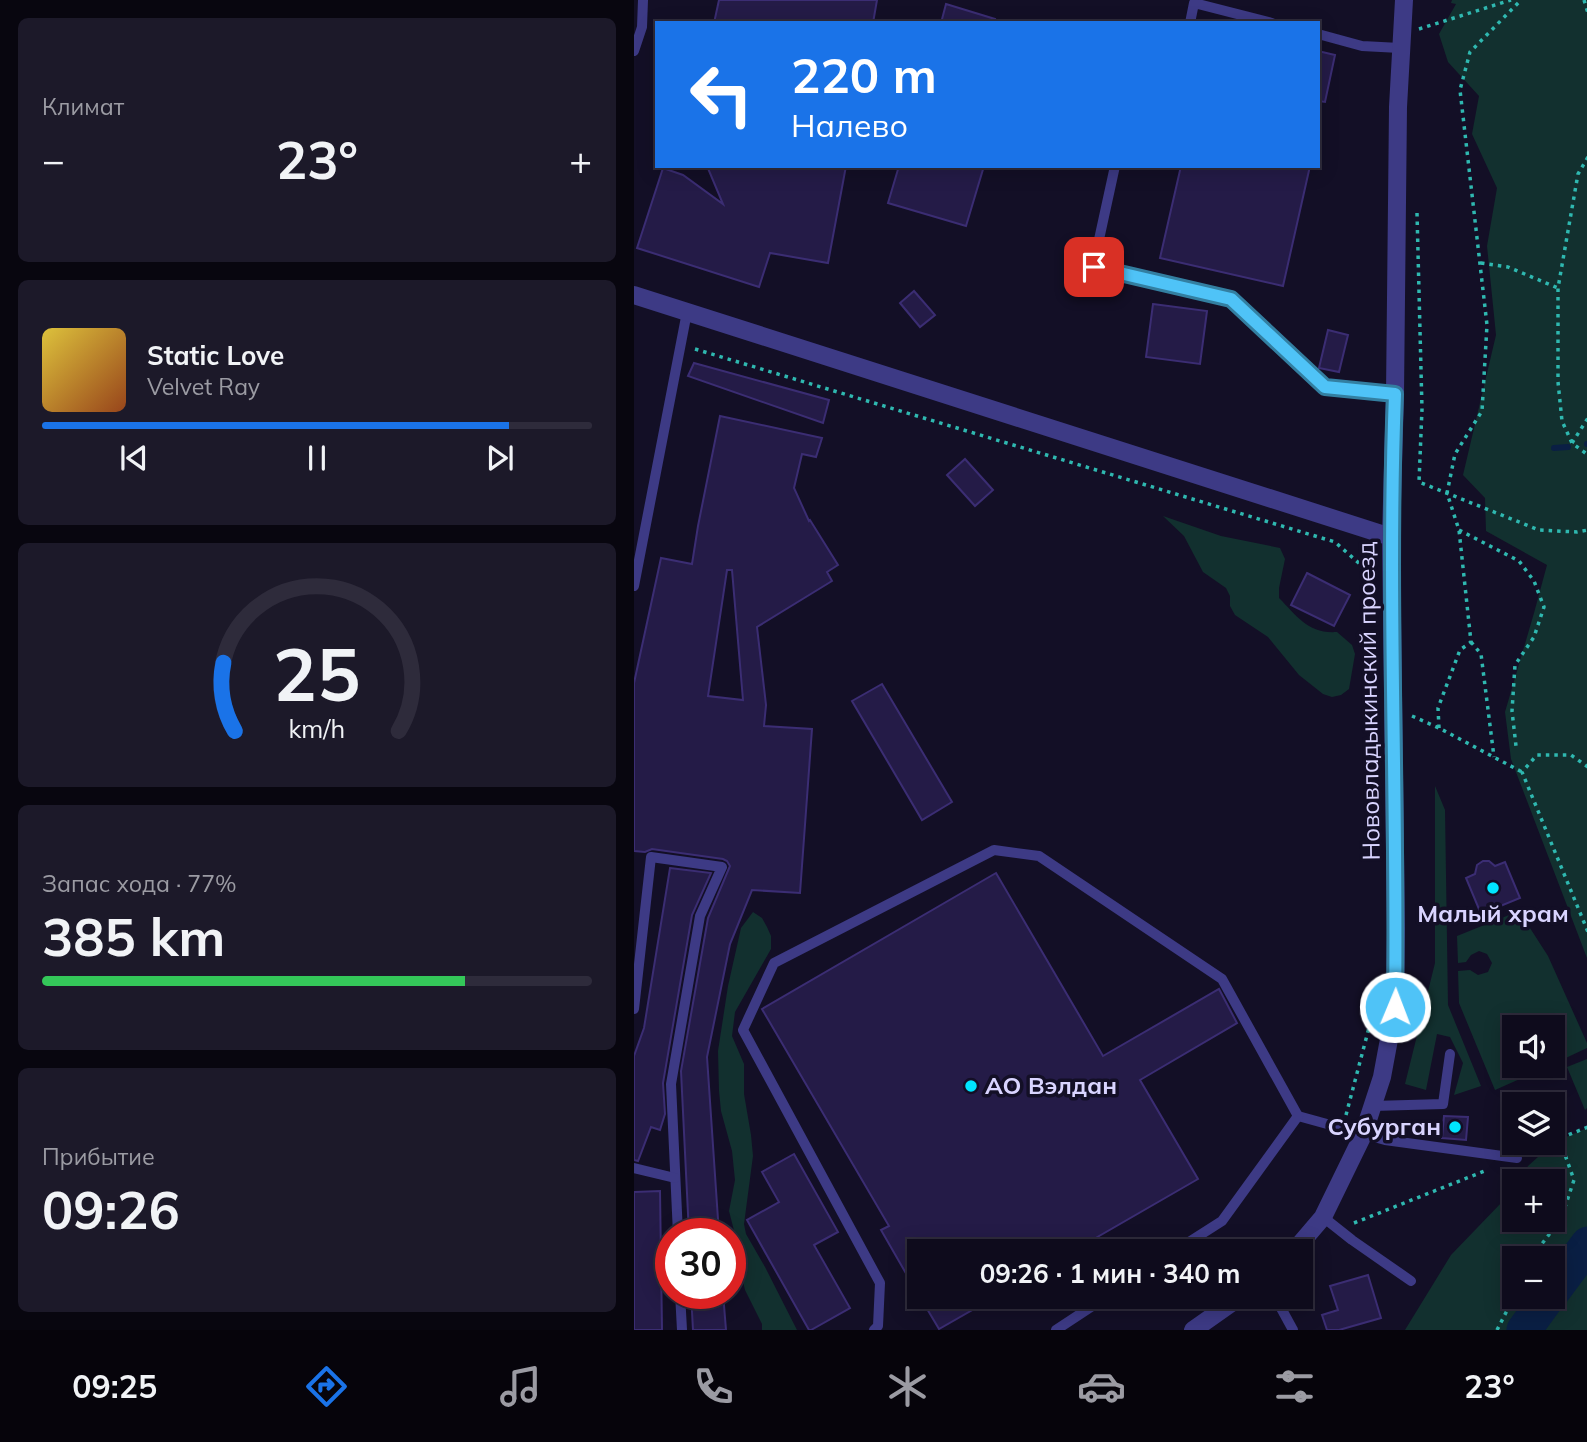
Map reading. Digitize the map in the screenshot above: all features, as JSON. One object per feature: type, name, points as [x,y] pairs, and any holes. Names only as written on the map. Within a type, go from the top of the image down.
[{"type":"street","name":"Нововладыкинский проезд","points":[[1304,1239],[1323,1217],[1363,1135],[1382,1077],[1395,1007],[1391,537],[1398,107],[1407,41],[1404,0]]},
{"type":"street","points":[[634,296],[1391,537]]},
{"type":"street","points":[[1193,1330],[1223,1309]]},
{"type":"lane","points":[[634,51],[642,27],[643,0]]},
{"type":"lane","points":[[1190,21],[1194,3],[1264,21]]},
{"type":"lane","points":[[1320,35],[1363,46],[1407,41]]},
{"type":"lane","points":[[1115,168],[1094,267],[1231,299],[1325,387],[1395,394]]},
{"type":"lane","points":[[634,586],[686,312]]},
{"type":"lane","points":[[874,1330],[878,1325],[880,1283],[743,1030],[774,963],[994,850],[1039,856],[1222,979],[1298,1116],[1385,1140],[1517,1158]]},
{"type":"lane","points":[[634,1009],[651,857],[722,867],[700,916],[671,1084],[677,1218]]},
{"type":"lane","points":[[1373,1106],[1443,1104],[1450,1054]]},
{"type":"lane","points":[[1193,1239],[1221,1221],[1298,1116]]},
{"type":"lane","points":[[634,1168],[675,1178]]},
{"type":"lane","points":[[1323,1217],[1411,1281]]},
{"type":"lane","points":[[680,1309],[681,1330]]},
{"type":"lane","points":[[1056,1330],[1088,1309]]},
{"type":"lane","points":[[1282,1309],[1293,1330]]},
{"type":"path","points":[[1407,41],[1420,29],[1511,0]]},
{"type":"path","points":[[1494,757],[1480,654],[1471,642],[1459,530],[1447,492],[1455,453],[1482,411],[1487,325],[1460,90],[1470,52],[1521,0]]},
{"type":"path","points":[[1584,0],[1588,13]]},
{"type":"path","points":[[1407,41],[1420,29]]},
{"type":"path","points":[[1588,157],[1578,174],[1558,288],[1558,382],[1562,421],[1572,443],[1588,455]]},
{"type":"path","points":[[1417,201],[1422,409],[1419,482],[1539,530],[1588,530]]},
{"type":"path","points":[[1481,263],[1508,267],[1558,288]]},
{"type":"path","points":[[681,345],[1335,542],[1361,565],[1373,586]]},
{"type":"path","points":[[1572,443],[1588,418]]},
{"type":"path","points":[[1459,530],[1519,561],[1534,581],[1544,607],[1534,637],[1515,665],[1512,711],[1516,746]]},
{"type":"path","points":[[1438,728],[1438,708],[1460,650],[1471,642]]},
{"type":"path","points":[[1412,716],[1522,772],[1588,932]]},
{"type":"path","points":[[1522,772],[1537,755],[1571,755],[1588,767]]},
{"type":"path","points":[[1343,1129],[1377,999]]},
{"type":"path","points":[[1565,1136],[1588,1127]]},
{"type":"path","points":[[1338,1229],[1523,1155]]},
{"type":"path","points":[[1540,1246],[1561,1219],[1574,1180],[1565,1155]]},
{"type":"path","points":[[1279,1239],[1285,1234]]},
{"type":"path","points":[[1497,1330],[1508,1309]]},
{"type":"green space","points":[[1452,0],[1587,0],[1587,958],[1511,759],[1505,712],[1547,565],[1486,531],[1485,498],[1463,475],[1496,335],[1487,246],[1497,188],[1472,134],[1479,96],[1448,62],[1439,34],[1456,4],[1451,3]]},
{"type":"green space","points":[[1163,516],[1221,536],[1280,548],[1285,559],[1279,598],[1304,623],[1318,630],[1337,632],[1352,645],[1355,654],[1349,689],[1332,697],[1323,694],[1299,675],[1268,637],[1235,615],[1226,588],[1203,572],[1184,536]]},
{"type":"green space","points":[[1435,786],[1445,810],[1448,1005],[1481,1086],[1454,1095],[1463,1063],[1450,1037],[1437,1034],[1426,1090],[1405,1084],[1435,963]]},
{"type":"green space","points":[[1519,911],[1548,956],[1587,1048],[1565,1058],[1565,1015],[1502,1015],[1502,1078],[1522,1078],[1495,1090],[1459,1003],[1458,971],[1470,970],[1478,975],[1488,972],[1492,963],[1487,954],[1479,951],[1471,955],[1466,962],[1458,963],[1457,936]]},
{"type":"green space","points":[[753,912],[762,918],[771,936],[771,949],[735,1012],[732,1036],[744,1064],[744,1094],[753,1156],[745,1218],[731,1218],[729,1211],[735,1180],[732,1151],[721,1111],[718,1051],[728,986],[741,928]]},
{"type":"green space","points":[[1587,1059],[1587,1108],[1585,1110],[1567,1067]]},
{"type":"green space","points":[[1587,1128],[1587,1330],[1405,1330],[1451,1255],[1502,1202],[1502,1232],[1565,1232],[1565,1169],[1526,1169],[1538,1157],[1565,1155],[1565,1137]]},
{"type":"green space","points":[[746,1234],[797,1330],[762,1330],[762,1324],[746,1292]]},
{"type":"building","points":[[719,0],[877,0],[873,21],[714,21]]},
{"type":"building","points":[[946,4],[995,19],[994,21],[942,21]]},
{"type":"building","points":[[1320,51],[1335,55],[1325,102],[1320,101]]},
{"type":"building","points":[[663,168],[683,175],[723,204],[708,168],[846,168],[828,263],[770,253],[759,287],[637,248]]},
{"type":"building","points":[[898,168],[983,168],[966,226],[888,203]]},
{"type":"building","points":[[1181,168],[1310,168],[1283,286],[1160,258]]},
{"type":"building","points":[[914,291],[935,315],[920,327],[900,303]]},
{"type":"building","points":[[1153,304],[1207,311],[1200,364],[1146,357]]},
{"type":"building","points":[[1328,330],[1348,335],[1339,372],[1319,368]]},
{"type":"building","points":[[694,363],[829,400],[823,423],[688,376]]},
{"type":"building","points":[[720,416],[822,438],[816,457],[802,454],[794,488],[809,521],[838,565],[827,572],[832,581],[757,627],[766,705],[764,726],[812,729],[800,893],[752,890],[730,944],[707,1057],[718,1218],[688,1218],[681,1071],[708,918],[730,866],[723,859],[652,849],[645,852],[634,851],[634,683],[661,558],[692,564]],"holes":[[[727,570],[732,570],[743,700],[708,696]]]},
{"type":"building","points":[[965,459],[993,490],[975,506],[947,475]]},
{"type":"building","points":[[1307,573],[1350,595],[1334,626],[1291,605]]},
{"type":"building","points":[[882,684],[952,802],[922,820],[852,701]]},
{"type":"building","name":"Малый храм","points":[[1489,861],[1495,866],[1505,862],[1520,898],[1481,914],[1466,878],[1475,874],[1477,865]]},
{"type":"building","points":[[670,868],[711,873],[692,915],[663,1083],[665,1114],[660,1130],[651,1127],[638,1161],[634,1160],[634,1056],[644,1028]]},
{"type":"building","points":[[996,873],[1103,1056],[1219,989],[1237,1023],[1140,1080],[1198,1179],[1094,1239],[907,1239],[907,1275],[881,1230],[889,1226],[762,1009]]},
{"type":"building","name":"Субурган","points":[[1444,1116],[1468,1117],[1466,1140],[1442,1138]]},
{"type":"building","points":[[794,1154],[838,1232],[814,1245],[850,1308],[811,1330],[747,1220],[779,1202],[762,1172]]},
{"type":"building","points":[[660,1191],[660,1218],[655,1218],[655,1309],[662,1309],[662,1330],[634,1330],[634,1192]]},
{"type":"building","points":[[1368,1275],[1381,1318],[1339,1330],[1327,1330],[1322,1315],[1338,1310],[1330,1286]]},
{"type":"building","points":[[692,1309],[724,1309],[726,1330],[693,1330]]},
{"type":"building","points":[[927,1309],[974,1309],[939,1329]]},
{"type":"waterway","points":[[1554,448],[1568,447]]},
{"type":"waterway","points":[[1565,1275],[1588,1244]]},
{"type":"waterway","points":[[1524,1330],[1539,1309]]},
{"type":"place","name":"Малый храм","points":[[1493,888]]},
{"type":"place","name":"АО Вэлдан","points":[[971,1086]]},
{"type":"place","name":"Субурган","points":[[1455,1127]]},
{"type":"route","points":[[1094,267],[1231,299],[1325,387],[1395,394],[1391,537],[1395,1007]]}]
